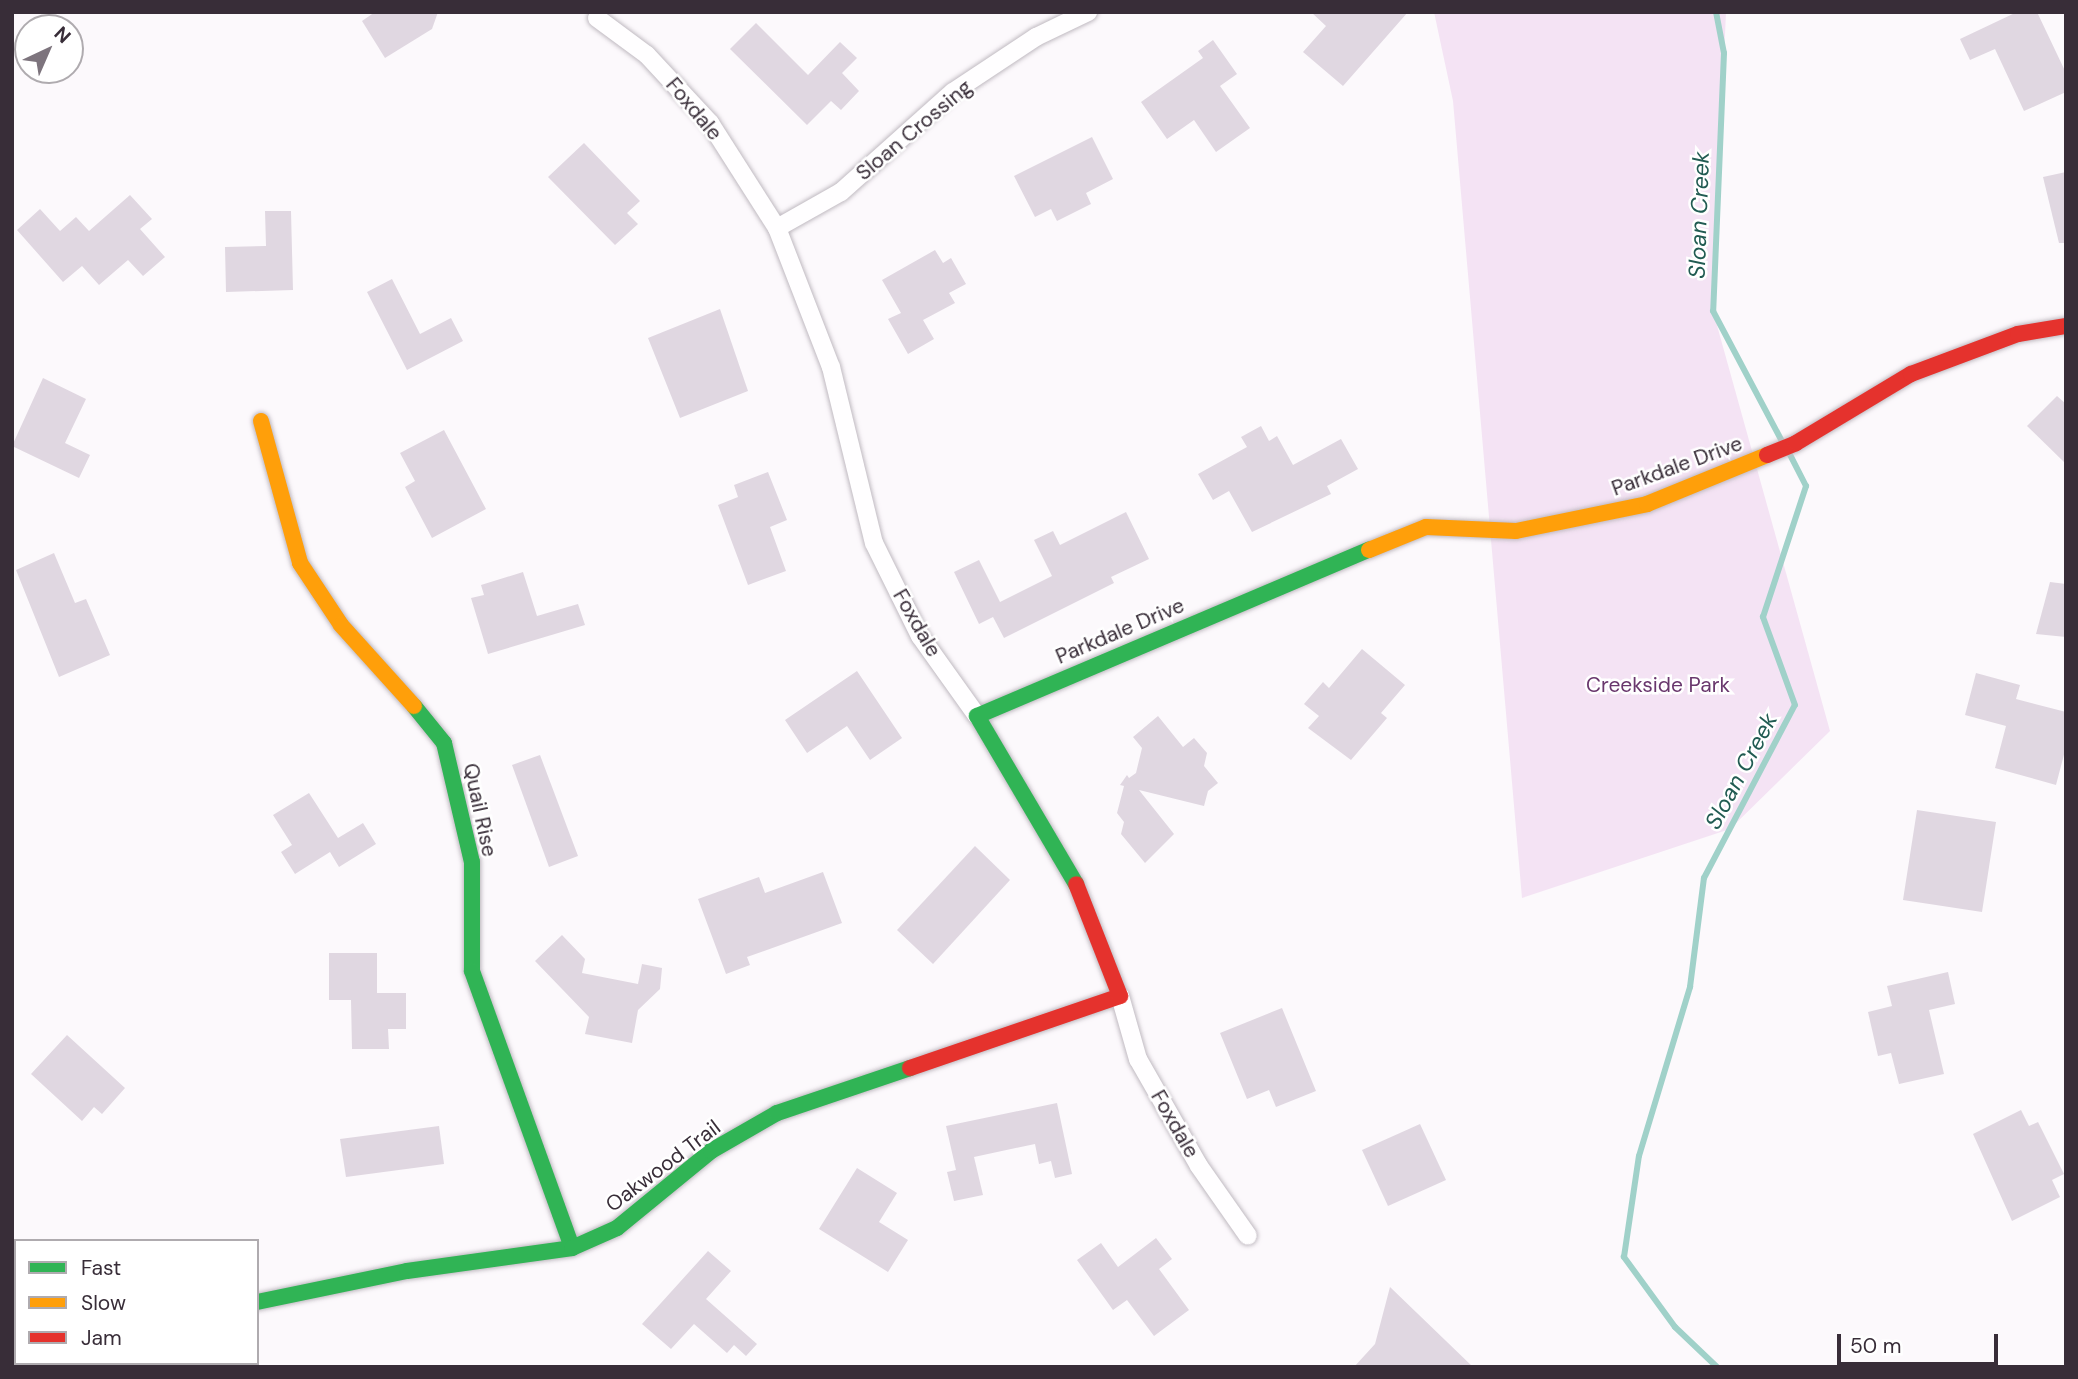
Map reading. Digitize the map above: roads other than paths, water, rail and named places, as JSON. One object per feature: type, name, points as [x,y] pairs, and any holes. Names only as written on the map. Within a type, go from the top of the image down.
[{"type":"street","name":"Sloan Crossing","points":[[777,228],[841,192],[953,92],[1036,37],[1088,12]]},
{"type":"street","name":"Foxdale","points":[[597,18],[648,55],[710,123],[777,228],[831,367],[874,543],[920,636],[977,716],[1064,856],[1097,930],[1138,1059],[1199,1166],[1248,1236]]},
{"type":"street","name":"Parkdale Drive","points":[[977,716],[1287,582],[1426,527],[1516,531],[1554,527],[1647,504],[1796,443],[1911,374],[2018,334],[2066,326]]},
{"type":"street","name":"Quail Rise","points":[[261,421],[300,563],[341,625],[396,681],[444,743],[472,862],[472,971],[572,1248]]},
{"type":"street","name":"Oakwood Trail","points":[[259,1302],[407,1271],[572,1248],[617,1228],[711,1151],[777,1114],[1120,996]]},
{"type":"waterway","name":"Sloan Creek","points":[[1716,12],[1724,53],[1713,311],[1783,443]]},
{"type":"waterway","name":"Sloan Creek","points":[[1717,1367],[1675,1327],[1624,1257],[1639,1156],[1690,987],[1704,878],[1795,705],[1763,617],[1806,486],[1789,453]]},
{"type":"park label","name":"Creekside Park","points":[[1658,685]]}]
